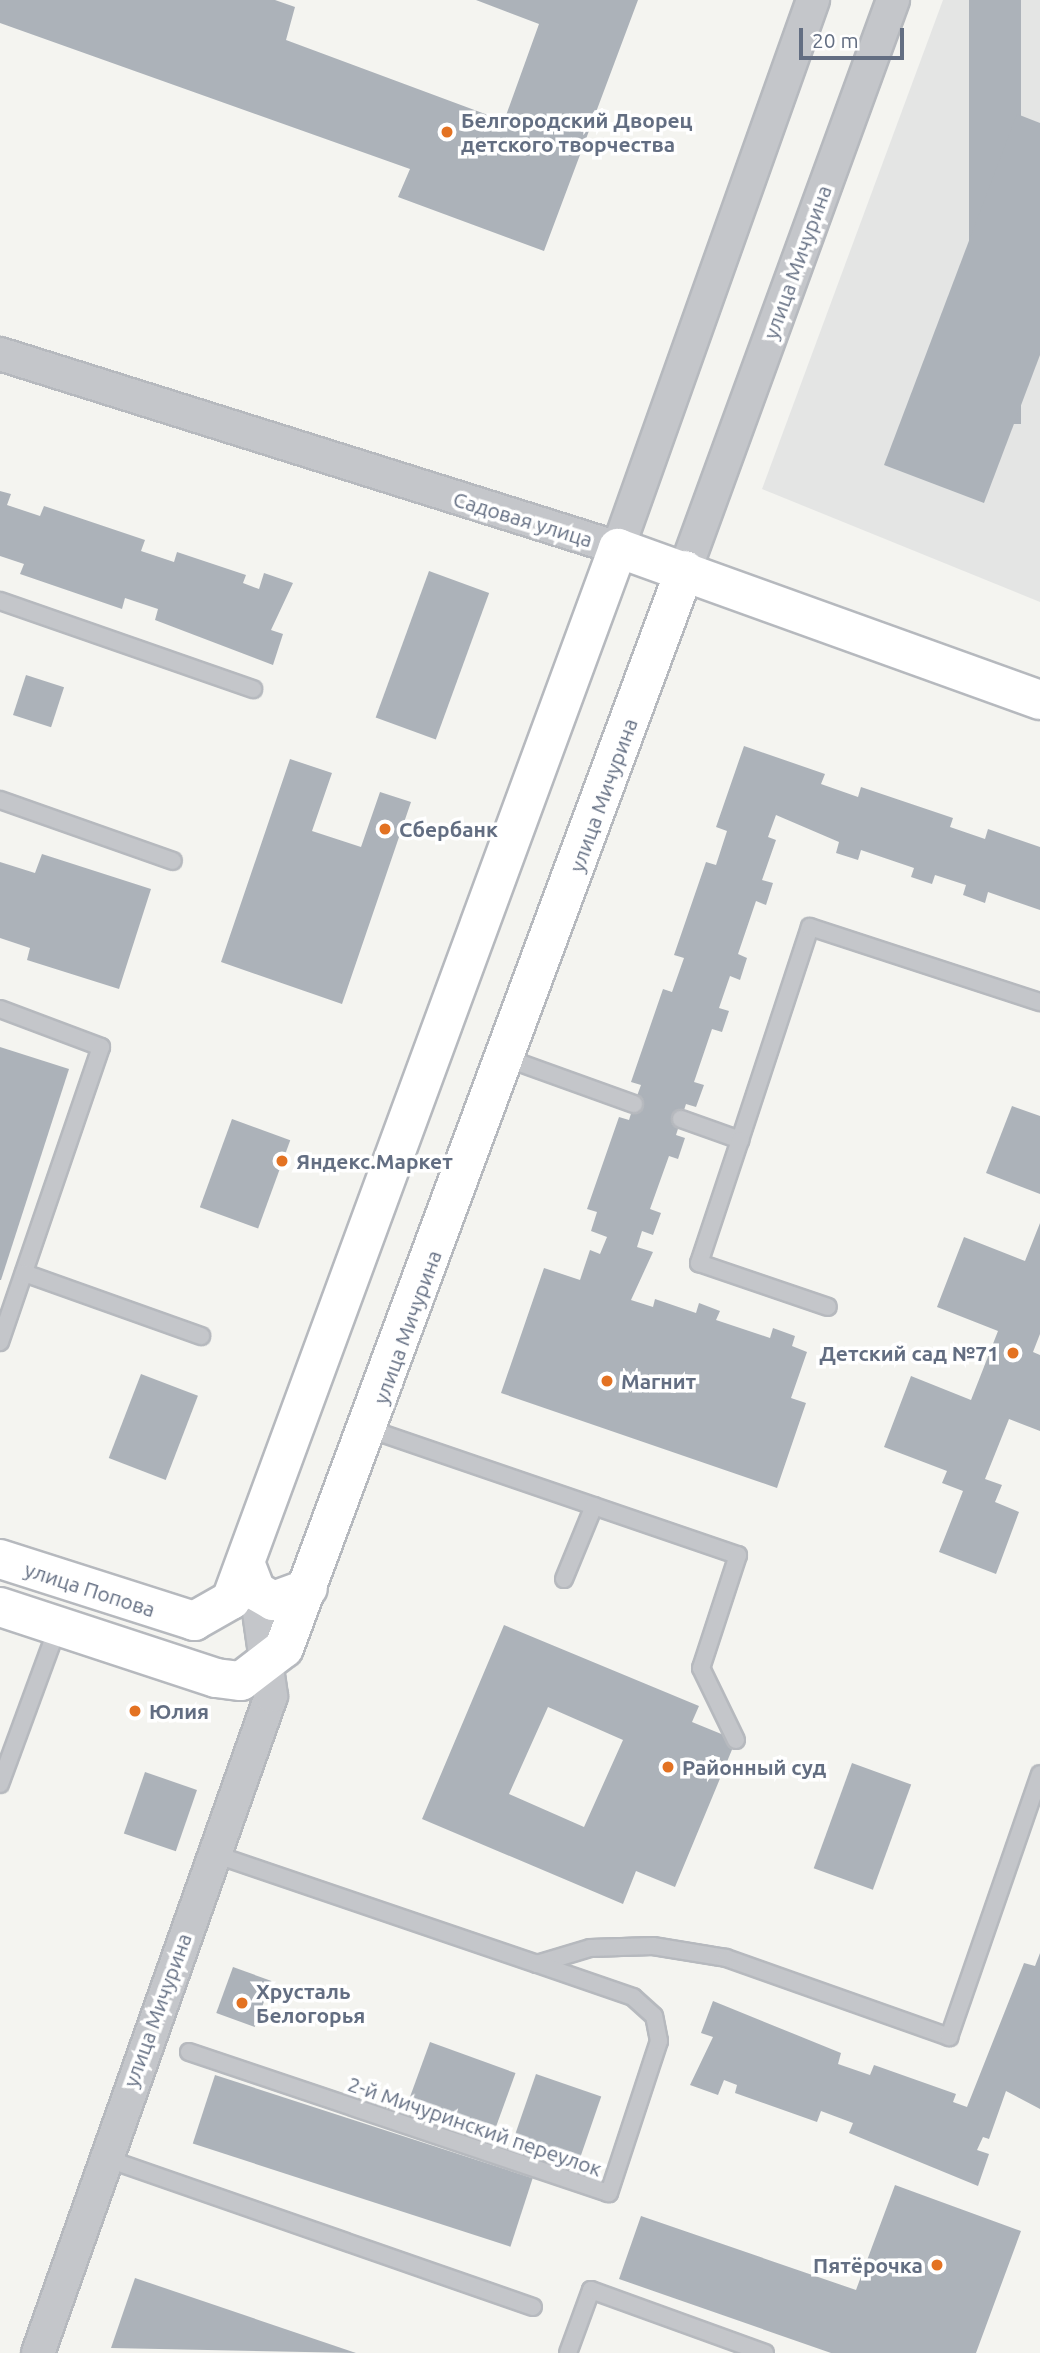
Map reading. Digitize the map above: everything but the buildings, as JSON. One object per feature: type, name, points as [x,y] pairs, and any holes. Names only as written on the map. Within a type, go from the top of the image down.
[{"type":"street","name":"улица Мичурина","points":[[180,1618],[194,1621],[220,1611],[251,1578],[813,0]]},
{"type":"street","name":"улица Мичурина","points":[[267,1667],[284,1648],[369,1429],[892,0]]},
{"type":"street","name":"Садовая улица","points":[[0,354],[685,570],[1040,700]]},
{"type":"street","name":"улица Попова","points":[[0,1559],[180,1618]]},
{"type":"street","name":"улица Мичурина","points":[[38,2353],[271,1696],[251,1578]]},
{"type":"street","points":[[251,1578],[273,1601],[308,1588]]},
{"type":"street","points":[[0,1607],[165,1663],[241,1681],[267,1667]]},
{"type":"lane","points":[[0,601],[253,689]]},
{"type":"lane","points":[[0,800],[173,861]]},
{"type":"lane","points":[[828,1307],[699,1263],[810,927],[1040,1002]]},
{"type":"lane","points":[[0,1009],[101,1046],[0,1342]]},
{"type":"lane","points":[[506,1058],[634,1104]]},
{"type":"lane","points":[[681,1119],[740,1140]]},
{"type":"lane","points":[[24,1273],[201,1336]]},
{"type":"lane","points":[[369,1429],[738,1555],[701,1668],[736,1740]]},
{"type":"lane","points":[[564,1578],[594,1506]]},
{"type":"lane","points":[[0,1784],[58,1626]]},
{"type":"lane","points":[[214,1854],[537,1964],[590,1948],[640,1946],[726,1958],[948,2037],[1040,1774]]},
{"type":"lane","name":"2-й Мичуринский переулок","points":[[189,2052],[609,2193],[659,2041],[654,2016],[633,1997],[537,1964]]},
{"type":"lane","points":[[105,2158],[533,2308]]},
{"type":"lane","points":[[568,2353],[591,2290],[765,2353]]},
{"type":"shaded area","points":[[943,0],[1040,0],[1040,602],[762,489]]},
{"type":"place","name":"Белгородский Дворец детского творчества","points":[[447,132]]},
{"type":"place","name":"Сбербанк","points":[[385,829]]},
{"type":"place","name":"Яндекс.Маркет","points":[[282,1161]]},
{"type":"place","name":"Детский сад №71","points":[[1013,1353]]},
{"type":"place","name":"Магнит","points":[[607,1381]]},
{"type":"place","name":"Юлия","points":[[135,1711]]},
{"type":"place","name":"Районный суд","points":[[668,1767]]},
{"type":"place","name":"Хрусталь Белогорья","points":[[242,2003]]},
{"type":"place","name":"Пятёрочка","points":[[937,2265]]}]
